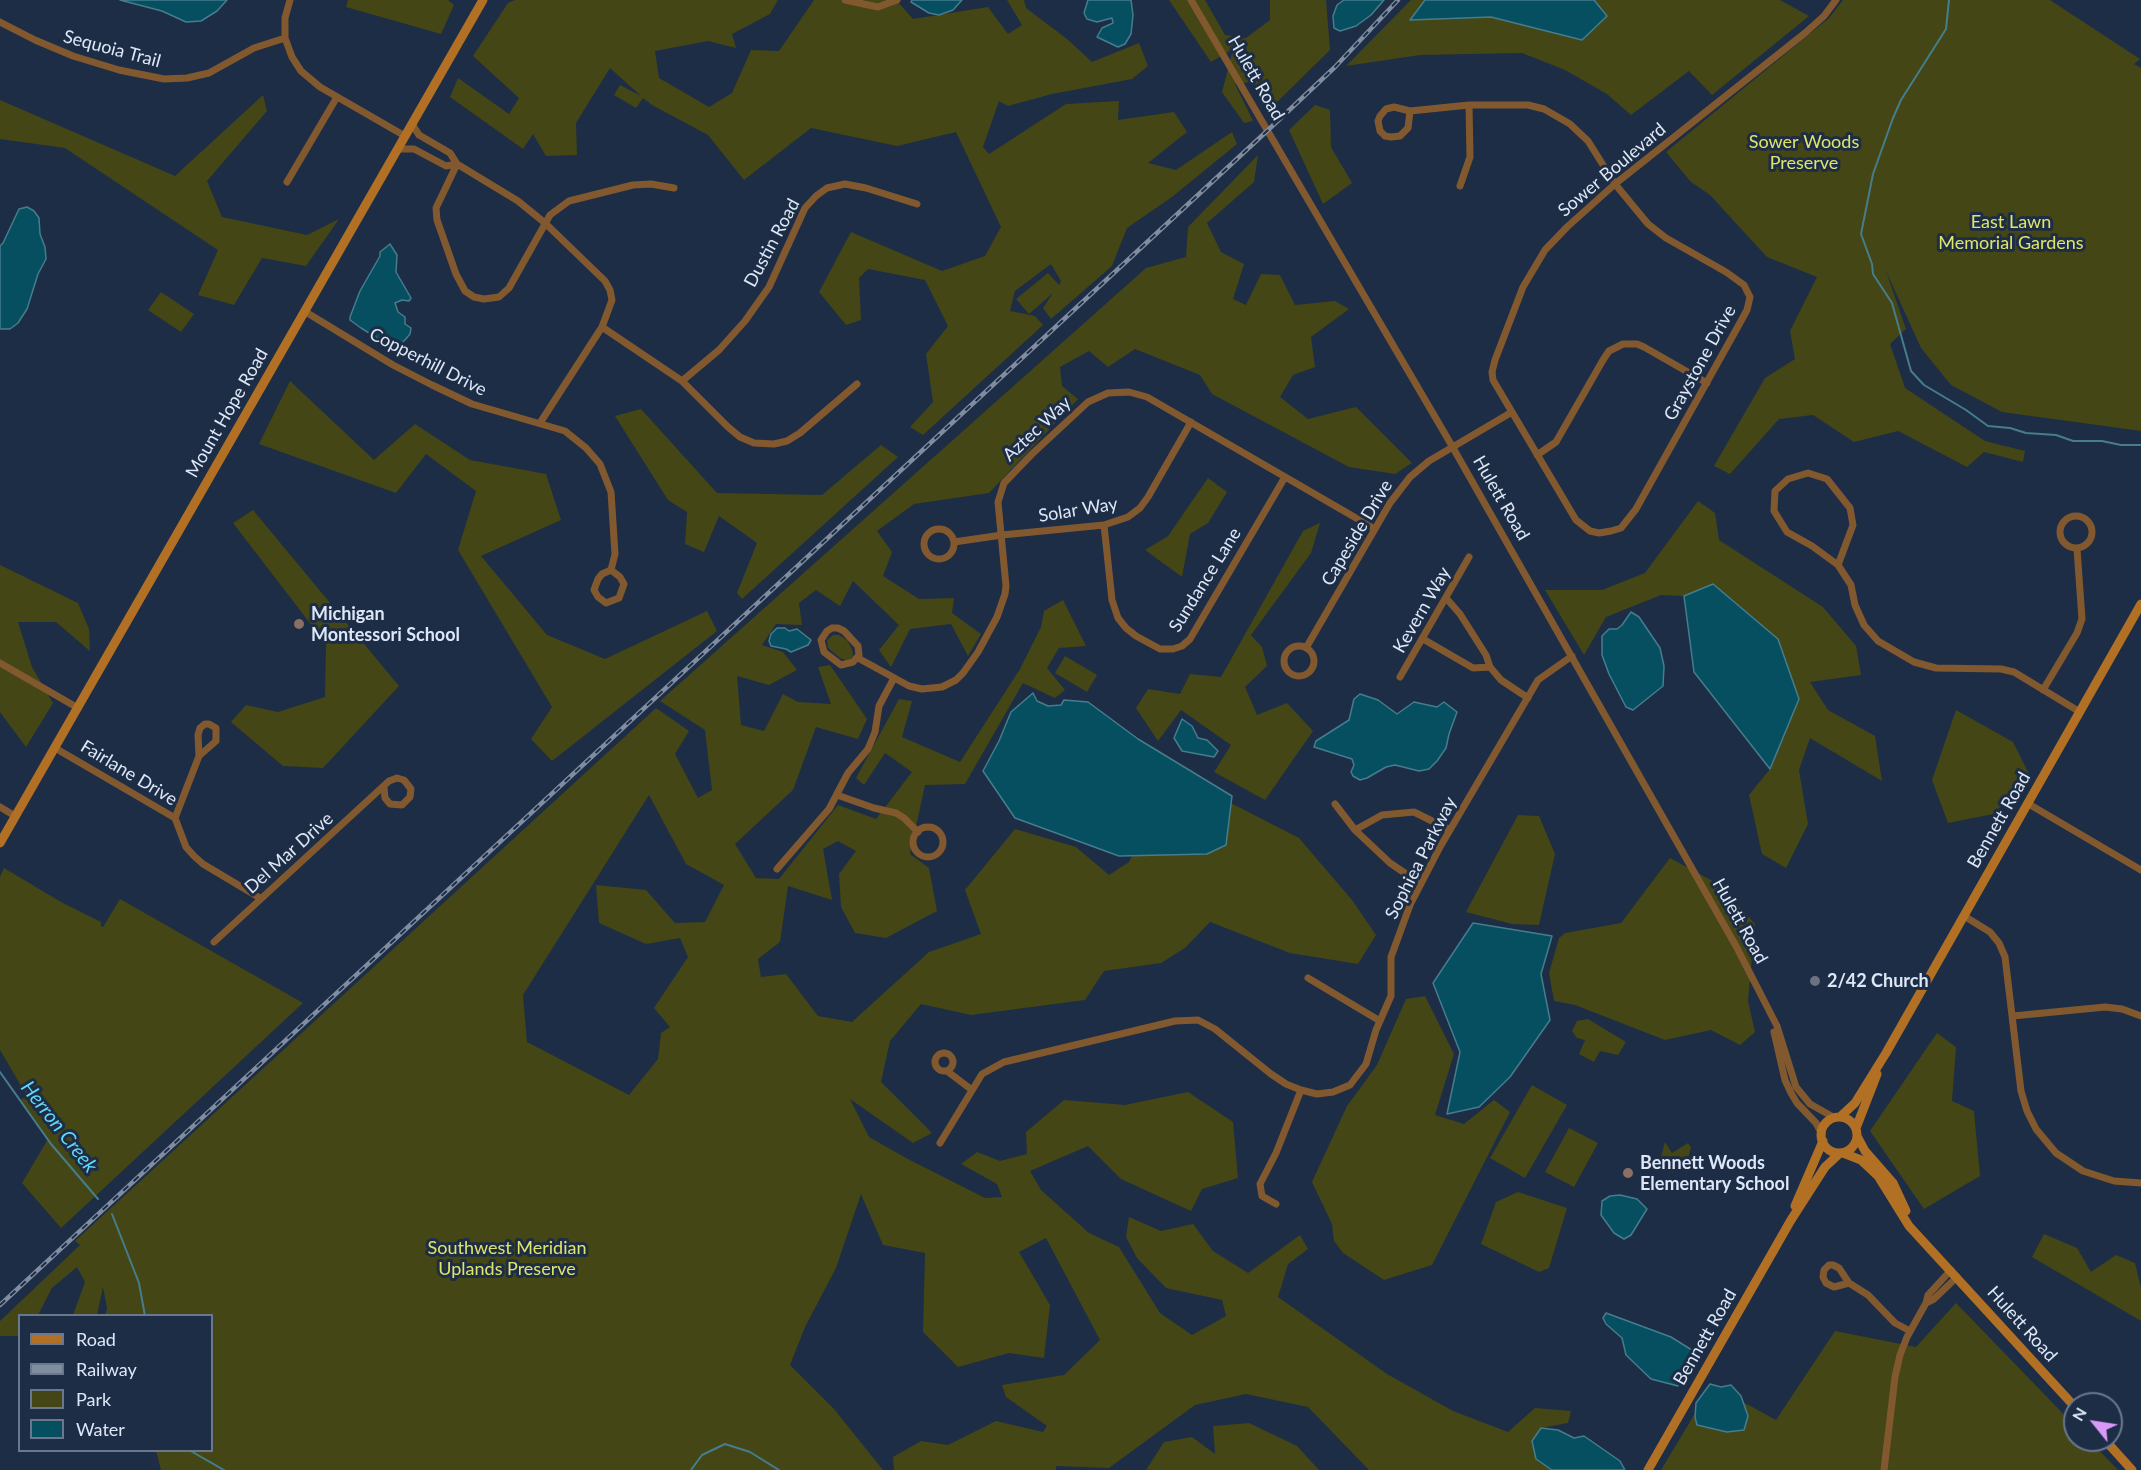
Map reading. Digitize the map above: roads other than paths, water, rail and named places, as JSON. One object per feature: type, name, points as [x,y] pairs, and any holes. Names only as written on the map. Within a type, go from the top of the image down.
[{"type":"street","points":[[290,0],[285,18],[285,38],[292,57],[301,71],[313,83],[405,136]]},
{"type":"street","name":"Mount Hope Road","points":[[0,843],[483,0]]},
{"type":"street","points":[[845,0],[878,7],[897,0]]},
{"type":"street","name":"Hulett Road","points":[[1191,0],[1452,447],[1736,946],[1773,1018],[1796,1088],[1810,1104],[1838,1117]]},
{"type":"street","name":"Sower Boulevard","points":[[1512,412],[1493,380],[1492,372],[1523,287],[1545,250],[1567,226],[1616,184],[1805,33],[1824,16],[1836,0]]},
{"type":"street","name":"Sequoia Trail","points":[[0,22],[73,56],[119,70],[164,79],[187,78],[209,73],[254,48],[285,38]]},
{"type":"street","points":[[287,182],[337,97]]},
{"type":"street","points":[[1460,186],[1470,157],[1469,105]]},
{"type":"street","name":"Graystone Drive","points":[[1410,111],[1408,128],[1400,136],[1385,136],[1380,131],[1378,121],[1386,109],[1394,107],[1410,111],[1469,105],[1528,105],[1556,115],[1570,124],[1588,141],[1616,184],[1648,224],[1666,238],[1726,272],[1744,285],[1750,297],[1747,310],[1707,383],[1636,508],[1621,528],[1599,533],[1583,527],[1568,509],[1512,412]]},
{"type":"street","points":[[412,124],[419,135],[450,153],[457,164],[518,201],[545,223],[605,281],[612,300],[602,327],[540,423]]},
{"type":"street","points":[[397,149],[414,149],[446,166],[457,164]]},
{"type":"street","points":[[457,164],[436,208],[437,220],[456,274],[465,291],[474,297],[484,299],[499,297],[509,288],[545,223],[558,207],[582,196],[633,185],[651,184],[674,188]]},
{"type":"street","name":"Dustin Road","points":[[682,381],[719,350],[745,321],[769,287],[804,207],[816,196],[827,188],[845,184],[917,204]]},
{"type":"street","name":"Copperhill Drive","points":[[304,312],[393,365],[472,404],[565,431],[586,448],[600,464],[611,492],[615,554],[611,570]]},
{"type":"street","points":[[602,327],[682,381],[740,437],[754,443],[774,444],[787,441],[800,434],[858,384]]},
{"type":"street","points":[[1537,455],[1556,442],[1609,351],[1623,344],[1636,344],[1644,347],[1707,383]]},
{"type":"street","name":"Aztec Way","points":[[858,658],[916,688],[935,688],[956,680],[969,666],[997,617],[1005,594],[998,502],[1007,479],[1032,453],[1094,398],[1115,392],[1135,393],[1147,397],[1375,529]]},
{"type":"street","name":"Capeside Drive","points":[[1306,648],[1390,503],[1410,477],[1422,466],[1512,412]]},
{"type":"street","name":"Solar Way","points":[[954,542],[1104,525],[1128,517],[1144,503],[1191,422]]},
{"type":"street","points":[[1838,565],[1853,525],[1850,508],[1827,479],[1808,473],[1788,479],[1775,491],[1774,511],[1787,532],[1812,546],[1838,565],[1851,585],[1855,605],[1864,625],[1878,641],[1914,662],[1936,668],[2001,669],[2014,672],[2079,712]]},
{"type":"street","name":"Sundance Lane","points":[[1104,525],[1112,600],[1118,618],[1131,632],[1160,649],[1177,648],[1186,643],[1193,634],[1285,477]]},
{"type":"street","points":[[2072,516],[2084,518],[2092,531],[2087,545],[2077,549],[2063,543],[2060,533],[2063,523],[2072,516]]},
{"type":"street","name":"Solar Way","points":[[938,529],[948,532],[954,542],[950,553],[940,559],[929,555],[924,545],[927,534],[938,529]]},
{"type":"street","points":[[2043,690],[2077,633],[2082,619],[2077,549]]},
{"type":"street","name":"Kevern Way","points":[[1400,678],[1469,557]]},
{"type":"street","name":"Copperhill Drive","points":[[611,570],[620,577],[624,584],[619,598],[606,603],[598,597],[595,586],[602,574],[611,570]]},
{"type":"street","points":[[1446,598],[1460,614],[1486,655],[1490,667],[1501,680],[1528,698]]},
{"type":"street","name":"Bennett Road","points":[[1838,1117],[1855,1103],[1886,1053],[2140,607]]},
{"type":"street","points":[[833,628],[844,630],[858,646],[858,658],[847,665],[835,662],[822,650],[821,642],[824,635],[833,628]]},
{"type":"street","points":[[1423,639],[1473,668],[1490,667]]},
{"type":"street","name":"Capeside Drive","points":[[1295,646],[1306,648],[1313,657],[1311,668],[1302,675],[1291,673],[1284,664],[1286,653],[1295,646]]},
{"type":"street","name":"Sophiea Parkway","points":[[940,1143],[982,1074],[1004,1062],[1175,1020],[1198,1020],[1215,1029],[1278,1079],[1301,1090],[1317,1094],[1333,1092],[1350,1085],[1366,1064],[1391,996],[1391,957],[1410,905],[1450,830],[1538,680],[1572,656]]},
{"type":"street","points":[[0,663],[78,708]]},
{"type":"street","points":[[777,869],[826,813],[848,773],[870,745],[875,732],[879,706],[894,678]]},
{"type":"street","name":"Fairlane Drive","points":[[55,748],[175,818],[186,847],[194,856],[203,864],[260,898]]},
{"type":"street","points":[[175,818],[199,756]]},
{"type":"street","points":[[393,779],[404,780],[411,789],[410,797],[402,805],[394,806],[385,798],[384,787],[393,779]]},
{"type":"street","name":"Del Mar Drive","points":[[214,942],[384,787]]},
{"type":"street","points":[[837,795],[896,813],[918,832]]},
{"type":"street","points":[[1335,804],[1355,830],[1390,863],[1421,884]]},
{"type":"street","points":[[2027,804],[2141,870]]},
{"type":"street","points":[[0,807],[15,816]]},
{"type":"street","points":[[1355,830],[1382,815],[1414,812],[1450,830]]},
{"type":"street","points":[[928,827],[939,832],[943,843],[938,853],[928,857],[917,853],[913,842],[918,832],[928,827]]},
{"type":"street","points":[[1964,916],[1990,932],[2003,950],[2007,964],[2021,1091],[2031,1120],[2043,1138],[2064,1160],[2083,1171],[2114,1182],[2141,1183]]},
{"type":"street","points":[[1308,978],[1380,1021]]},
{"type":"street","points":[[2013,1016],[2105,1007],[2122,1009],[2141,1016]]},
{"type":"street","name":"Hulett Road","points":[[1773,1018],[1785,1080],[1797,1102],[1812,1118],[1822,1138]]},
{"type":"street","name":"Bennett Road","points":[[1857,1132],[1886,1053]]},
{"type":"street","points":[[947,1071],[972,1090]]},
{"type":"street","points":[[1276,1204],[1262,1196],[1260,1184],[1276,1153],[1301,1090]]},
{"type":"street","points":[[1838,1117],[1850,1120],[1857,1132],[1851,1149],[1841,1153],[1828,1149],[1822,1138],[1827,1122],[1838,1117]]},
{"type":"street","name":"Hulett Road","points":[[1857,1132],[1865,1151],[1893,1183],[1920,1236]]},
{"type":"street","name":"Bennett Road","points":[[1791,1220],[1822,1138]]},
{"type":"street","name":"Hulett Road","points":[[1841,1153],[1855,1157],[1874,1171],[1884,1183],[1903,1217],[2063,1394]]},
{"type":"street","name":"Bennett Road","points":[[1648,1470],[1791,1220],[1825,1167],[1841,1153]]},
{"type":"street","points":[[1884,1470],[1894,1377],[1900,1355],[1926,1303],[1934,1299],[1954,1274]]},
{"type":"street","points":[[1849,1283],[1868,1295],[1895,1323],[1910,1332]]},
{"type":"street","points":[[2116,1452],[2132,1470]]},
{"type":"water","points":[[120,0],[227,0],[217,11],[201,21],[186,22],[162,11]]},
{"type":"water","points":[[912,0],[962,0],[953,10],[939,15],[929,13],[911,2]]},
{"type":"water","points":[[1088,0],[1131,0],[1133,15],[1131,34],[1125,44],[1118,47],[1097,37],[1102,28],[1113,23],[1112,18],[1097,22],[1087,19],[1084,13]]},
{"type":"water","points":[[1344,0],[1384,0],[1371,15],[1356,26],[1340,31],[1334,28],[1333,16],[1337,5]]},
{"type":"water","points":[[1425,0],[1594,0],[1607,16],[1582,40],[1491,17],[1410,20]]},
{"type":"water","points":[[27,207],[39,218],[46,259],[38,274],[27,309],[18,323],[10,329],[0,329],[0,246],[19,209]]},
{"type":"water","points":[[390,244],[397,255],[396,272],[411,298],[409,301],[402,300],[395,303],[398,312],[405,317],[405,324],[411,328],[405,340],[398,346],[392,347],[350,320],[360,291],[380,256],[380,252]]},
{"type":"water","points":[[1713,584],[1778,639],[1799,699],[1770,769],[1694,672],[1684,596]]},
{"type":"water","points":[[1631,612],[1639,617],[1660,648],[1664,666],[1663,686],[1633,710],[1626,707],[1602,655],[1602,636],[1609,629],[1617,629],[1622,625]]},
{"type":"water","points":[[777,628],[785,628],[789,631],[797,629],[811,640],[808,645],[791,652],[771,646],[769,641],[771,634]]},
{"type":"water","points":[[1033,693],[1037,701],[1048,706],[1061,705],[1064,700],[1088,702],[1138,739],[1232,796],[1226,845],[1207,854],[1119,856],[1015,818],[983,771],[1011,712]]},
{"type":"water","points":[[1360,694],[1378,700],[1397,714],[1414,702],[1437,707],[1444,702],[1457,712],[1446,748],[1437,761],[1429,769],[1419,771],[1395,765],[1386,767],[1360,780],[1351,772],[1354,765],[1352,759],[1314,747],[1316,741],[1349,720],[1354,699]]},
{"type":"water","points":[[1182,719],[1192,726],[1198,738],[1207,740],[1218,751],[1214,757],[1182,751],[1174,738]]},
{"type":"water","points":[[1473,923],[1552,936],[1541,974],[1550,1020],[1510,1077],[1479,1107],[1447,1114],[1460,1052],[1433,983]]},
{"type":"water","points":[[1620,1195],[1637,1199],[1647,1209],[1631,1235],[1624,1239],[1614,1233],[1601,1215],[1602,1201],[1610,1196]]},
{"type":"water","points":[[1606,1313],[1671,1337],[1695,1352],[1678,1386],[1651,1379],[1626,1355],[1622,1338],[1606,1324],[1603,1318]]},
{"type":"water","points":[[1710,1384],[1721,1387],[1731,1385],[1741,1396],[1748,1416],[1744,1430],[1727,1432],[1697,1425],[1696,1403]]},
{"type":"water","points":[[1541,1428],[1558,1430],[1574,1438],[1584,1436],[1620,1461],[1625,1470],[1552,1470],[1536,1459],[1532,1441]]},
{"type":"waterway","points":[[1949,0],[1946,29],[1901,100],[1893,118],[1873,174],[1861,234],[1872,264],[1873,274],[1892,303],[1911,371],[1924,385],[1988,426],[2010,428],[2026,433],[2056,435],[2073,441],[2141,445]]},
{"type":"waterway","name":"Herron Creek","points":[[0,1072],[51,1144],[98,1199]]},
{"type":"waterway","name":"Herron Creek","points":[[112,1214],[139,1283],[145,1314]]},
{"type":"waterway","name":"Herron Creek","points":[[691,1470],[702,1455],[725,1444],[750,1452],[779,1470]]},
{"type":"waterway","name":"Herron Creek","points":[[192,1452],[224,1470]]},
{"type":"railway","points":[[0,1305],[1267,131],[1335,67],[1398,0]]},
{"type":"place","name":"Michigan Montessori School","points":[[299,624]]},
{"type":"place","name":"2/42 Church","points":[[1815,981]]},
{"type":"place","name":"Bennett Woods Elementary School","points":[[1628,1173]]},
{"type":"park label","name":"Sower Woods Preserve","points":[[1804,152]]},
{"type":"park label","name":"East Lawn Memorial Gardens","points":[[2011,232]]},
{"type":"park label","name":"Southwest Meridian Uplands Preserve","points":[[507,1258]]}]
